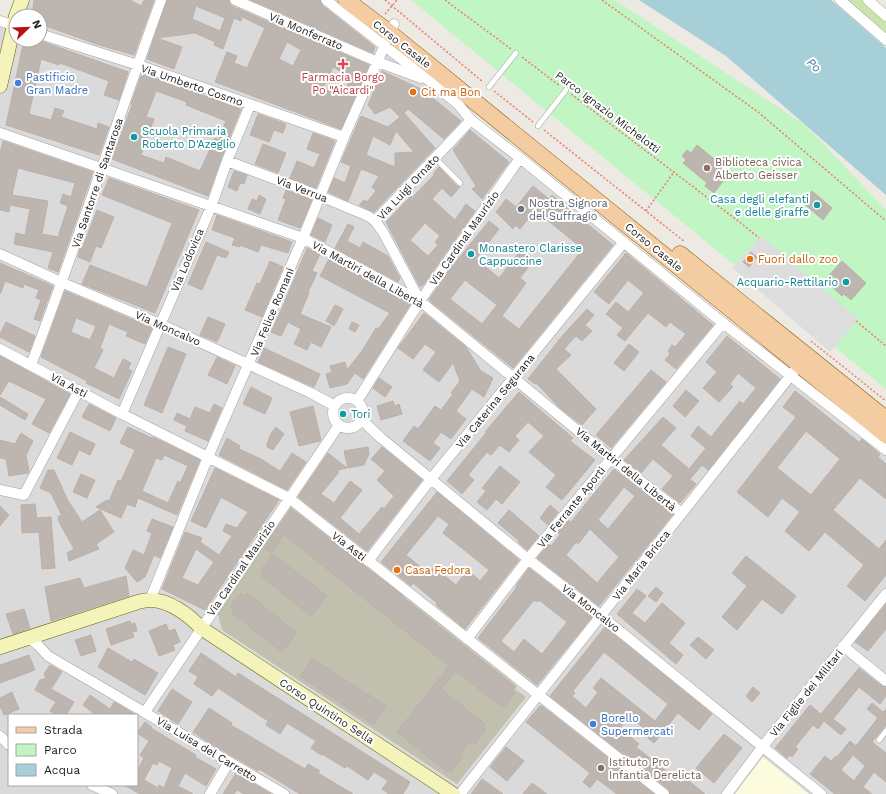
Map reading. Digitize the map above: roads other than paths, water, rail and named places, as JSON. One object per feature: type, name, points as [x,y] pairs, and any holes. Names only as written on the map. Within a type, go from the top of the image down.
[{"type":"main road","name":"Corso Casale","points":[[346,0],[388,21],[459,89],[801,359],[886,419]]},
{"type":"main road","name":"Corso Casale","points":[[364,0],[801,359],[886,435]]},
{"type":"street","name":"Via Santorre di Santarosa","points":[[31,365],[62,282],[161,0]]},
{"type":"street","name":"Via Monferrato","points":[[235,0],[378,62]]},
{"type":"street","name":"Corso Casale","points":[[326,0],[388,21],[431,82],[456,103],[471,120],[723,322],[801,359],[886,450]]},
{"type":"street","points":[[840,0],[886,40]]},
{"type":"street","points":[[868,0],[886,16]]},
{"type":"street","name":"Via Felice Romani","points":[[150,600],[208,457],[304,238],[344,137],[378,62],[388,21]]},
{"type":"street","name":"Via Umberto Cosmo","points":[[48,37],[138,65],[344,137]]},
{"type":"street","points":[[0,86],[9,48]]},
{"type":"street","name":"Corso Casale","points":[[378,62],[431,82]]},
{"type":"street","points":[[459,89],[471,120]]},
{"type":"street","name":"Via Lodovica","points":[[122,414],[210,206],[250,105]]},
{"type":"street","name":"Via Luigi Ornato","points":[[420,301],[383,232],[375,221],[471,120]]},
{"type":"street","name":"Via Martiri della Libertà","points":[[0,133],[304,238],[420,301],[611,458],[682,513]]},
{"type":"street","name":"Via Cardinal Maurizio","points":[[357,400],[420,301],[520,158]]},
{"type":"street","name":"Via Verrua","points":[[227,161],[320,196],[368,216],[375,221]]},
{"type":"street","name":"Via Caterina Segurana","points":[[368,561],[431,479],[624,242]]},
{"type":"street","name":"Via Moncalvo","points":[[0,254],[160,324],[311,393],[335,406]]},
{"type":"street","name":"Via Ferrante Aporti","points":[[467,639],[528,559],[723,322]]},
{"type":"street","name":"Via Asti","points":[[0,348],[122,414],[289,498],[664,794]]},
{"type":"street","name":"Via Maria Bricca","points":[[460,794],[682,513],[801,359]]},
{"type":"street","points":[[0,490],[24,495],[79,390]]},
{"type":"street","points":[[344,398],[354,398],[357,400],[362,405],[362,420],[355,427],[344,428],[333,418],[335,406],[344,398]]},
{"type":"street","name":"Via Moncalvo","points":[[362,420],[381,438],[528,559],[601,616],[821,794]]},
{"type":"street","name":"Via Cardinal Maurizio","points":[[145,712],[339,425]]},
{"type":"street","name":"Via Figlie dei Militari","points":[[727,794],[763,746],[886,594]]},
{"type":"street","name":"Corso Quintino Sella","points":[[0,656],[138,602],[150,600],[161,602],[192,618],[201,628],[453,794]]},
{"type":"street","name":"Corso Quintino Sella","points":[[0,647],[34,642],[141,611],[154,610],[165,613],[188,626],[201,628]]},
{"type":"street","name":"Via Luisa del Carretto","points":[[34,642],[48,656],[284,794]]},
{"type":"street","points":[[843,646],[886,680]]},
{"type":"street","points":[[0,736],[8,744]]},
{"type":"street","points":[[210,794],[230,762]]},
{"type":"street","points":[[94,786],[112,794]]},
{"type":"lane","points":[[489,87],[516,53]]},
{"type":"lane","points":[[538,126],[566,90]]},
{"type":"lane","points":[[435,158],[460,182]]},
{"type":"lane","points":[[879,740],[886,732]]},
{"type":"water","name":"Po","points":[[639,0],[831,0],[886,48],[886,195],[726,56]]},
{"type":"place","name":"Farmacia Borgo Po \"Aicardi\"","points":[[343,64]]},
{"type":"place","name":"Pastificio Gran Madre","points":[[18,83]]},
{"type":"place","name":"Cit ma Bon","points":[[413,92]]},
{"type":"place","name":"Scuola Primaria Roberto D'Azeglio","points":[[134,137]]},
{"type":"place","name":"Biblioteca civica Alberto Geisser","points":[[707,168]]},
{"type":"place","name":"Casa degli elefanti e delle giraffe","points":[[817,205]]},
{"type":"place","name":"Nostra Signora del Suffragio","points":[[521,209]]},
{"type":"place","name":"Monastero Clarisse Cappuccine","points":[[471,254]]},
{"type":"place","name":"Fuori dallo zoo","points":[[750,259]]},
{"type":"place","name":"Acquario-Rettilario","points":[[846,282]]},
{"type":"place","name":"Tori","points":[[343,414]]},
{"type":"place","name":"Casa Fedora","points":[[397,570]]},
{"type":"place","name":"Borello Supermercati","points":[[593,724]]},
{"type":"place","name":"Istituto Pro Infantia Derelicta","points":[[601,768]]}]
